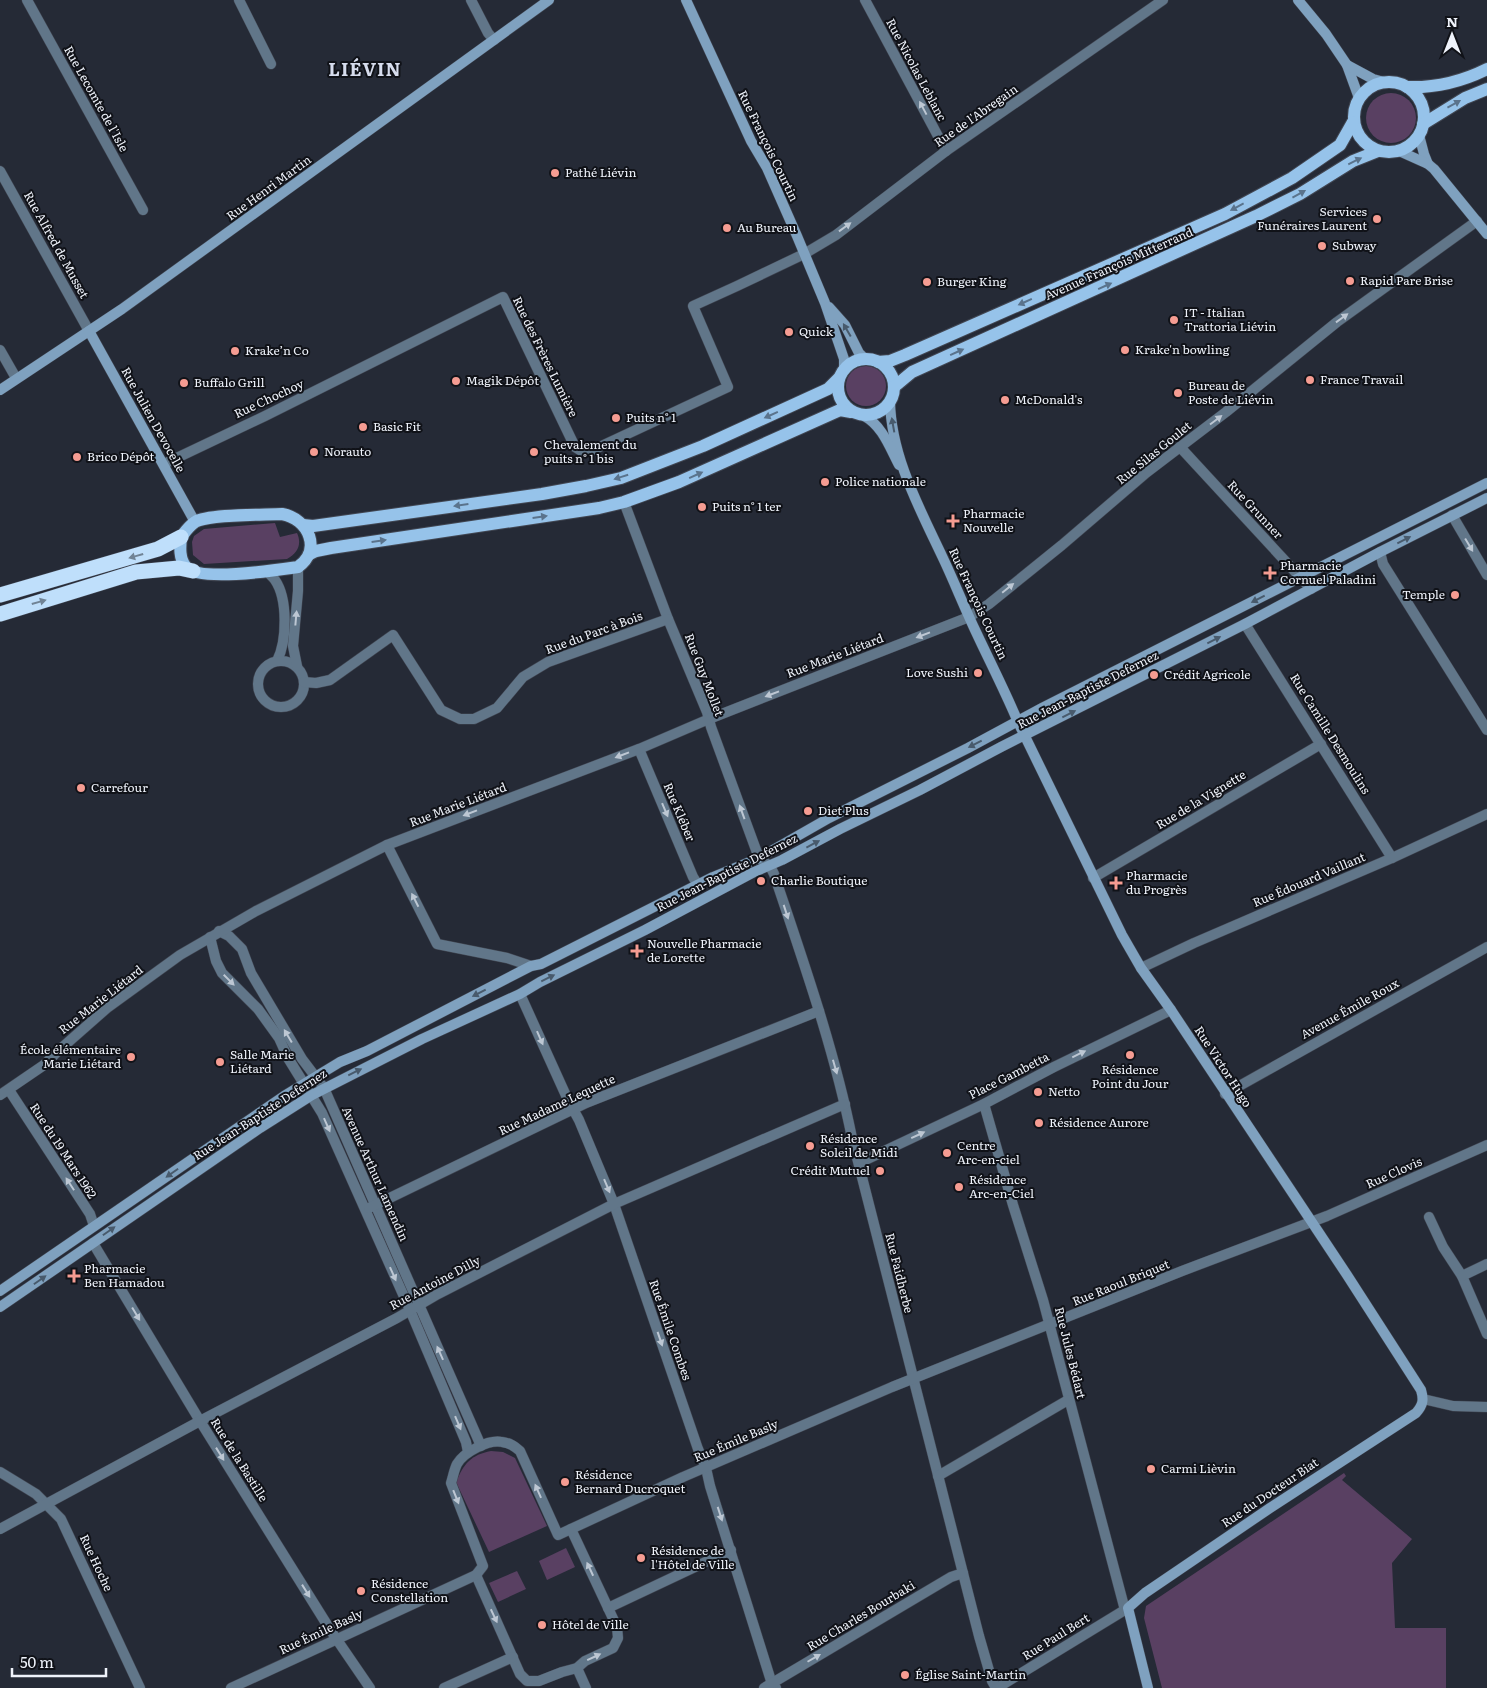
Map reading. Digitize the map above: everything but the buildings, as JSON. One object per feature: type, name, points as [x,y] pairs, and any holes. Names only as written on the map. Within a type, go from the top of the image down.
[{"type":"highway","points":[[0,594],[158,549],[181,537]]},
{"type":"highway","points":[[0,614],[136,572],[179,568],[193,571]]},
{"type":"main road","name":"Rue Henri Martin","points":[[0,390],[89,331],[248,219],[549,0]]},
{"type":"main road","name":"Rue François Courtin","points":[[686,0],[751,141],[767,168],[825,303]]},
{"type":"main road","points":[[1298,0],[1326,34],[1347,65],[1359,98]]},
{"type":"main road","points":[[1347,65],[1373,79],[1407,87],[1428,87],[1450,83],[1487,69]]},
{"type":"main road","points":[[1384,82],[1369,87],[1359,98],[1353,114],[1355,130],[1364,143],[1378,151],[1400,151],[1428,164],[1443,178],[1487,234]]},
{"type":"main road","points":[[1407,87],[1416,94],[1422,105],[1424,113],[1421,130],[1424,154],[1428,164]]},
{"type":"main road","points":[[1400,151],[1414,142],[1421,130],[1465,98],[1487,89]]},
{"type":"main road","name":"Avenue François Mitterrand","points":[[878,362],[890,361],[905,356],[1225,214],[1292,178],[1324,156],[1340,144],[1353,122]]},
{"type":"main road","name":"Avenue François Mitterrand","points":[[894,387],[912,372],[1256,216],[1300,194],[1353,161],[1378,151]]},
{"type":"main road","points":[[825,303],[845,325],[859,353],[865,359]]},
{"type":"main road","points":[[825,303],[844,359],[837,388],[839,398],[851,412]]},
{"type":"main road","name":"Rue Julien Devocelle","points":[[89,331],[195,522]]},
{"type":"main road","points":[[303,525],[313,526],[533,495],[621,478],[720,439],[828,390],[854,361],[865,359],[878,362],[887,368],[892,377],[894,387],[890,402],[892,427],[908,482]]},
{"type":"main road","points":[[864,416],[879,412],[890,402]]},
{"type":"main road","points":[[310,554],[331,548],[599,508],[624,502],[680,482],[840,410],[872,420],[881,432],[908,482]]},
{"type":"main road","name":"Rue François Courtin","points":[[908,482],[1025,735]]},
{"type":"main road","name":"Rue Jean-Baptiste Defernez","points":[[0,1291],[304,1083],[340,1062],[367,1051],[530,966],[541,964],[698,884],[759,858],[829,818],[1042,708],[1487,483]]},
{"type":"main road","name":"Rue Jean-Baptiste Defernez","points":[[0,1307],[260,1128],[324,1088],[422,1039],[520,994],[754,872],[770,866],[1246,624],[1380,552],[1487,498]]},
{"type":"main road","points":[[282,514],[290,516],[303,525],[311,540],[310,554],[305,562],[298,567],[228,574],[204,574],[193,571],[186,566],[181,556],[181,537],[195,522],[206,519],[282,514]]},
{"type":"main road","name":"Rue Victor Hugo","points":[[1025,735],[1093,878],[1141,968],[1171,1010],[1347,1275],[1421,1390],[1423,1399]]},
{"type":"main road","name":"Rue du Docteur Biat","points":[[1126,1609],[1145,1593],[1262,1513],[1416,1413],[1422,1406],[1423,1399]]},
{"type":"main road","points":[[1126,1609],[1148,1688]]},
{"type":"street","name":"Rue Lecomte de l'Isle","points":[[27,0],[143,210]]},
{"type":"street","points":[[239,0],[271,64]]},
{"type":"street","points":[[471,0],[488,33],[494,40]]},
{"type":"street","name":"Rue Nicolas Leblanc","points":[[865,0],[946,151]]},
{"type":"street","name":"Rue de l'Abregain","points":[[804,254],[836,235],[946,151],[1163,0]]},
{"type":"street","name":"Rue Alfred de Musset","points":[[0,171],[89,331]]},
{"type":"street","name":"Rue Silas Goulet","points":[[969,617],[1062,545],[1146,473],[1337,322],[1477,221]]},
{"type":"street","name":"Rue des Frères Lumière","points":[[385,357],[503,297],[575,447],[583,452],[593,450],[728,387],[693,306],[804,254]]},
{"type":"street","points":[[0,350],[16,378]]},
{"type":"street","name":"Rue Chochoy","points":[[164,464],[385,357]]},
{"type":"street","name":"Rue Grunner","points":[[1180,447],[1311,589]]},
{"type":"street","name":"Rue Guy Mollet","points":[[624,502],[668,619],[709,719],[759,858]]},
{"type":"street","points":[[1452,516],[1487,575]]},
{"type":"street","points":[[1380,552],[1383,564],[1487,730]]},
{"type":"street","points":[[297,666],[288,661],[277,661],[266,666],[260,674],[258,684],[264,699],[275,706],[284,706],[292,704],[303,691],[303,676],[297,666],[293,646],[298,591],[298,567]]},
{"type":"street","points":[[267,571],[275,580],[281,594],[286,631],[282,651],[277,661]]},
{"type":"street","name":"Rue Marie Liétard","points":[[4,1093],[27,1075],[44,1066],[107,1008],[180,955],[256,911],[387,845],[639,749],[709,719],[969,617]]},
{"type":"street","name":"Rue du Parc à Bois","points":[[304,682],[316,683],[330,680],[393,635],[441,710],[460,719],[474,719],[497,708],[523,677],[548,662],[668,619]]},
{"type":"street","name":"Rue Camille Desmoulins","points":[[1246,624],[1392,858]]},
{"type":"street","name":"Rue de la Vignette","points":[[1093,878],[1321,744]]},
{"type":"street","name":"Rue Kléber","points":[[639,749],[693,877],[698,884]]},
{"type":"street","name":"Rue Édouard Vaillant","points":[[1141,968],[1194,943],[1392,858],[1487,814]]},
{"type":"street","points":[[387,845],[437,944],[507,958],[530,966]]},
{"type":"street","points":[[759,858],[770,866]]},
{"type":"street","name":"Rue Faidherbe","points":[[770,866],[819,1011],[845,1104],[979,1636],[992,1681],[996,1688]]},
{"type":"street","name":"Avenue Arthur Lamendin","points":[[219,931],[229,936],[242,949],[251,973],[314,1077],[324,1088],[370,1208],[414,1308],[481,1446]]},
{"type":"street","points":[[210,937],[216,961],[222,973],[258,1009],[279,1038],[284,1052],[322,1113],[370,1208]]},
{"type":"street","name":"Avenue Émile Roux","points":[[1225,1094],[1487,947]]},
{"type":"street","name":"Rue Émile Combes","points":[[520,994],[614,1204],[706,1468],[771,1687]]},
{"type":"street","name":"Place Gambetta","points":[[859,1164],[984,1104],[1054,1067],[1171,1010]]},
{"type":"street","name":"Rue Madame Lequette","points":[[370,1208],[573,1109],[819,1011]]},
{"type":"street","name":"Rue du 19 Mars 1962","points":[[4,1093],[90,1214],[94,1226]]},
{"type":"street","name":"Rue Antoine Dilly","points":[[0,1529],[200,1421],[614,1204],[845,1104]]},
{"type":"street","name":"Rue Jules Bédart","points":[[984,1104],[1049,1324],[1126,1609]]},
{"type":"street","name":"Rue Clovis","points":[[1311,1222],[1487,1145]]},
{"type":"street","points":[[1429,1217],[1442,1247],[1462,1276],[1487,1334]]},
{"type":"street","name":"Rue Raoul Briquet","points":[[913,1379],[1311,1222]]},
{"type":"street","name":"Rue de la Bastille","points":[[93,1243],[200,1421],[336,1638],[370,1688]]},
{"type":"street","points":[[1462,1276],[1487,1264]]},
{"type":"street","points":[[414,1308],[466,1442],[468,1452]]},
{"type":"street","name":"Rue Émile Basly","points":[[571,1529],[706,1468],[913,1379]]},
{"type":"street","points":[[1423,1399],[1453,1406],[1487,1407]]},
{"type":"street","points":[[938,1476],[1068,1400]]},
{"type":"street","points":[[500,1441],[513,1444],[520,1450],[558,1535],[571,1529],[617,1628],[618,1638],[613,1648],[585,1661],[577,1668],[539,1681],[527,1681],[520,1674],[476,1575],[483,1566],[451,1483],[458,1464],[468,1452],[481,1446],[500,1441]]},
{"type":"street","name":"Rue Hoche","points":[[0,1472],[22,1485],[47,1504],[62,1519],[140,1688]]},
{"type":"street","points":[[608,1608],[731,1550]]},
{"type":"street","name":"Rue Charles Bourbaki","points":[[771,1687],[789,1672],[950,1577],[963,1573]]},
{"type":"street","name":"Rue Émile Basly","points":[[231,1688],[476,1575]]},
{"type":"street","name":"Rue Paul Bert","points":[[996,1688],[1126,1609]]},
{"type":"street","points":[[444,1688],[513,1657]]},
{"type":"street","points":[[577,1668],[586,1688]]},
{"type":"shaded area","points":[[1386,93],[1396,93],[1409,100],[1416,113],[1416,123],[1409,136],[1396,143],[1386,143],[1377,139],[1370,132],[1366,123],[1366,113],[1370,104],[1377,97]]},
{"type":"shaded area","points":[[866,366],[880,372],[886,386],[880,400],[866,406],[852,400],[846,386],[852,372]]},
{"type":"shaded area","points":[[275,523],[280,537],[297,533],[298,548],[287,559],[204,564],[193,555],[192,542],[194,536],[204,529]]},
{"type":"shaded area","points":[[491,1451],[503,1452],[515,1458],[547,1526],[489,1552],[456,1482],[469,1461],[478,1455]]},
{"type":"shaded area","points":[[1344,1473],[1346,1476],[1342,1480],[1412,1539],[1392,1563],[1395,1628],[1446,1628],[1446,1688],[1162,1688],[1144,1618],[1146,1606]]},
{"type":"shaded area","points":[[566,1548],[575,1567],[547,1580],[539,1561]]},
{"type":"shaded area","points":[[517,1571],[526,1589],[498,1602],[489,1583]]},
{"type":"place","name":"Pathé Liévin","points":[[555,173]]},
{"type":"place","name":"Services Funéraires Laurent","points":[[1377,219]]},
{"type":"place","name":"Au Bureau","points":[[727,228]]},
{"type":"place","name":"Subway","points":[[1322,246]]},
{"type":"place","name":"Rapid Pare Brise","points":[[1350,281]]},
{"type":"place","name":"Burger King","points":[[927,282]]},
{"type":"place","name":"IT - Italian Trattoria Liévin","points":[[1174,320]]},
{"type":"place","name":"Quick","points":[[789,332]]},
{"type":"place","name":"Krake'n bowling","points":[[1125,350]]},
{"type":"place","name":"Krake’n Co","points":[[235,351]]},
{"type":"place","name":"France Travail","points":[[1310,380]]},
{"type":"place","name":"Magik Dépôt","points":[[456,381]]},
{"type":"place","name":"Buffalo Grill","points":[[184,383]]},
{"type":"place","name":"Bureau de Poste de Liévin","points":[[1178,393]]},
{"type":"place","name":"McDonald's","points":[[1005,400]]},
{"type":"place","name":"Puits n° 1","points":[[616,418]]},
{"type":"place","name":"Basic Fit","points":[[363,427]]},
{"type":"place","name":"Norauto","points":[[314,452]]},
{"type":"place","name":"Chevalement du puits n° 1 bis","points":[[534,452]]},
{"type":"place","name":"Brico Dépôt","points":[[77,457]]},
{"type":"place","name":"Police nationale","points":[[825,482]]},
{"type":"place","name":"Puits n° 1 ter","points":[[702,507]]},
{"type":"place","name":"Pharmacie Nouvelle","points":[[953,521]]},
{"type":"place","name":"Pharmacie Cornuel Paladini","points":[[1270,573]]},
{"type":"place","name":"Temple","points":[[1455,595]]},
{"type":"place","name":"Love Sushi","points":[[978,673]]},
{"type":"place","name":"Crédit Agricole","points":[[1154,675]]},
{"type":"place","name":"Carrefour","points":[[81,788]]},
{"type":"place","name":"Diet Plus","points":[[808,811]]},
{"type":"place","name":"Charlie Boutique","points":[[761,881]]},
{"type":"place","name":"Pharmacie du Progrès","points":[[1116,883]]},
{"type":"place","name":"Nouvelle Pharmacie de Lorette","points":[[637,951]]},
{"type":"place","name":"Résidence Point du Jour","points":[[1130,1055]]},
{"type":"place","name":"École élémentaire Marie Liétard","points":[[131,1057]]},
{"type":"place","name":"Salle Marie Liétard","points":[[220,1062]]},
{"type":"place","name":"Netto","points":[[1038,1092]]},
{"type":"place","name":"Résidence Aurore","points":[[1039,1123]]},
{"type":"place","name":"Résidence Soleil de Midi","points":[[810,1146]]},
{"type":"place","name":"Centre Arc-en-ciel","points":[[947,1153]]},
{"type":"place","name":"Crédit Mutuel","points":[[880,1171]]},
{"type":"place","name":"Résidence Arc-en-Ciel","points":[[959,1187]]},
{"type":"place","name":"Pharmacie Ben Hamadou","points":[[74,1276]]},
{"type":"place","name":"Carmi Lièvin","points":[[1151,1469]]},
{"type":"place","name":"Résidence Bernard Ducroquet","points":[[565,1482]]},
{"type":"place","name":"Résidence de l'Hôtel de Ville","points":[[641,1558]]},
{"type":"place","name":"Résidence Constellation","points":[[361,1591]]},
{"type":"place","name":"Hôtel de Ville","points":[[542,1625]]},
{"type":"place","name":"Église Saint-Martin","points":[[905,1675]]},
{"type":"district","name":"LIÉVIN","points":[[365,70]]}]
